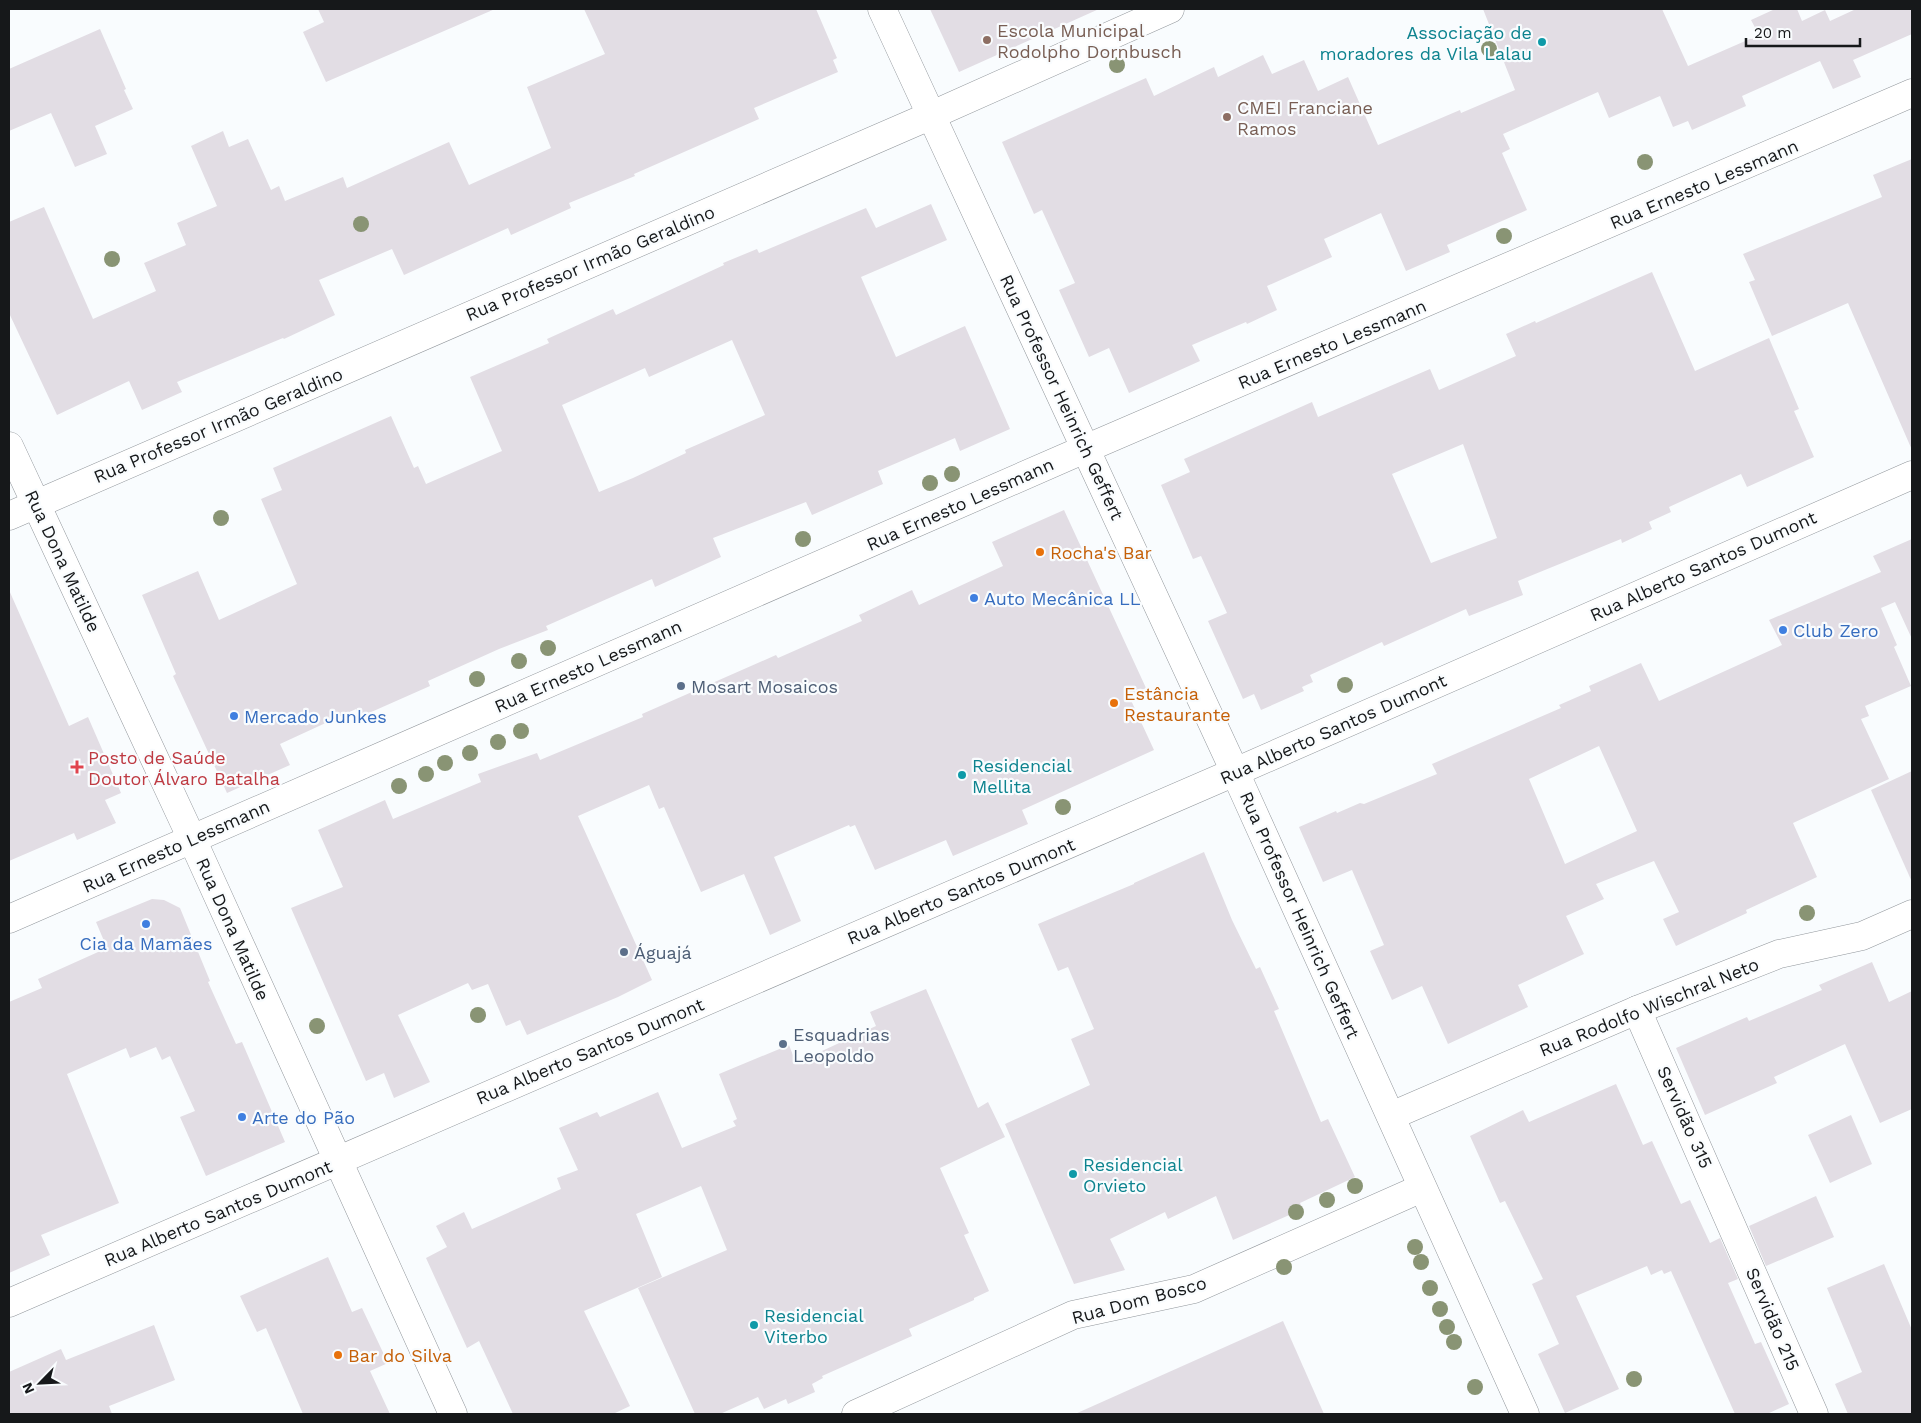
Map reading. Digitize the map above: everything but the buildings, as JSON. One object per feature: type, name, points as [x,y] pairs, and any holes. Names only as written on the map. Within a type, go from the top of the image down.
[{"type":"street","name":"Rua Professor Heinrich Geffert","points":[[882,9],[1236,772],[1525,1414]]},
{"type":"street","name":"Rua Professor Irmão Geraldino","points":[[9,516],[932,115],[1170,9]]},
{"type":"street","name":"Rua Ernesto Lessmann","points":[[9,919],[1085,449],[1912,93]]},
{"type":"street","name":"Rua Dona Matilde","points":[[9,446],[192,838],[453,1414]]},
{"type":"street","name":"Rua Alberto Santos Dumont","points":[[9,1303],[1236,772],[1912,474]]},
{"type":"street","name":"Rua Rodolfo Wischral Neto","points":[[1391,1116],[1638,1010],[1779,954],[1862,936],[1912,914]]},
{"type":"street","name":"Servidão 315","points":[[1638,1010],[1732,1225]]},
{"type":"street","name":"Rua Dom Bosco","points":[[856,1414],[1073,1315],[1194,1289],[1422,1188]]},
{"type":"street","name":"Servidão 215","points":[[1732,1225],[1814,1414]]},
{"type":"place","name":"Escola Municipal Rodolpho Dornbusch","points":[[987,40]]},
{"type":"place","name":"Associação de moradores da Vila Lalau","points":[[1542,42]]},
{"type":"place","name":"CMEI Franciane Ramos","points":[[1227,117]]},
{"type":"place","name":"Rocha's Bar","points":[[1040,552]]},
{"type":"place","name":"Auto Mecânica LL","points":[[974,598]]},
{"type":"place","name":"Club Zero","points":[[1783,630]]},
{"type":"place","name":"Mosart Mosaicos","points":[[681,686]]},
{"type":"place","name":"Estância Restaurante","points":[[1114,703]]},
{"type":"place","name":"Mercado Junkes","points":[[234,716]]},
{"type":"place","name":"Posto de Saúde Doutor Álvaro Batalha","points":[[77,767]]},
{"type":"place","name":"Residencial Mellita","points":[[962,775]]},
{"type":"place","name":"Cia da Mamães","points":[[146,924]]},
{"type":"place","name":"Águajá","points":[[624,952]]},
{"type":"place","name":"Esquadrias Leopoldo","points":[[783,1044]]},
{"type":"place","name":"Arte do Pão","points":[[242,1117]]},
{"type":"place","name":"Residencial Orvieto","points":[[1073,1174]]},
{"type":"place","name":"Residencial Viterbo","points":[[754,1325]]},
{"type":"place","name":"Bar do Silva","points":[[338,1355]]}]
